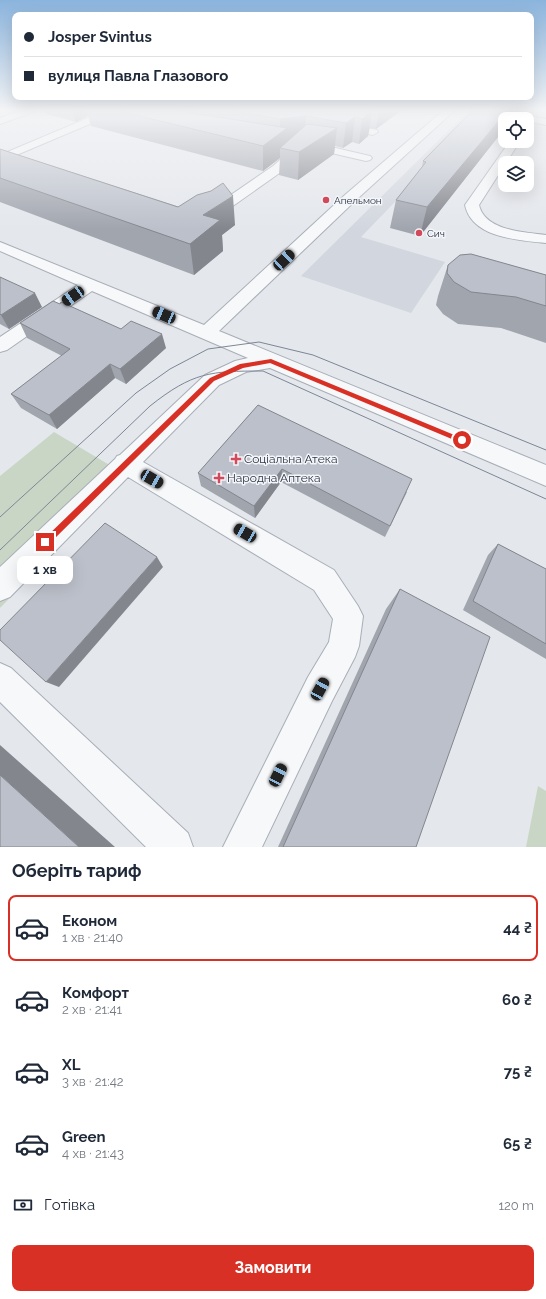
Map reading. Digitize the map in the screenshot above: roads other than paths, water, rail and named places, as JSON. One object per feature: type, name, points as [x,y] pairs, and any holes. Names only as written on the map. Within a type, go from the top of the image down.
[{"type":"street","points":[[3,164],[35,150]]},
{"type":"street","points":[[199,220],[215,213],[278,169],[298,150]]},
{"type":"street","points":[[329,150],[366,158]]},
{"type":"street","points":[[206,333],[351,197],[405,150]]},
{"type":"street","points":[[509,150],[472,205],[472,212],[477,219],[485,225],[506,232],[546,239]]},
{"type":"street","points":[[0,246],[546,476]]},
{"type":"street","points":[[0,346],[91,284]]},
{"type":"street","points":[[0,587],[212,380],[242,366],[271,361]]},
{"type":"street","points":[[125,464],[324,580],[348,616],[344,646],[320,689],[242,847]]},
{"type":"street","points":[[0,678],[174,847]]},
{"type":"tram line","points":[[0,517],[136,393],[170,369],[208,349],[259,342],[313,355],[546,450]]},
{"type":"tram line","points":[[0,550],[150,406],[178,386],[191,380],[215,373],[263,371],[546,499]]},
{"type":"place","name":"Апельмон","points":[[326,200]]},
{"type":"place","name":"Сич","points":[[419,233]]},
{"type":"place","name":"Соціальна Атека","points":[[236,459]]},
{"type":"place","name":"Народна Аптека","points":[[219,478]]}]
